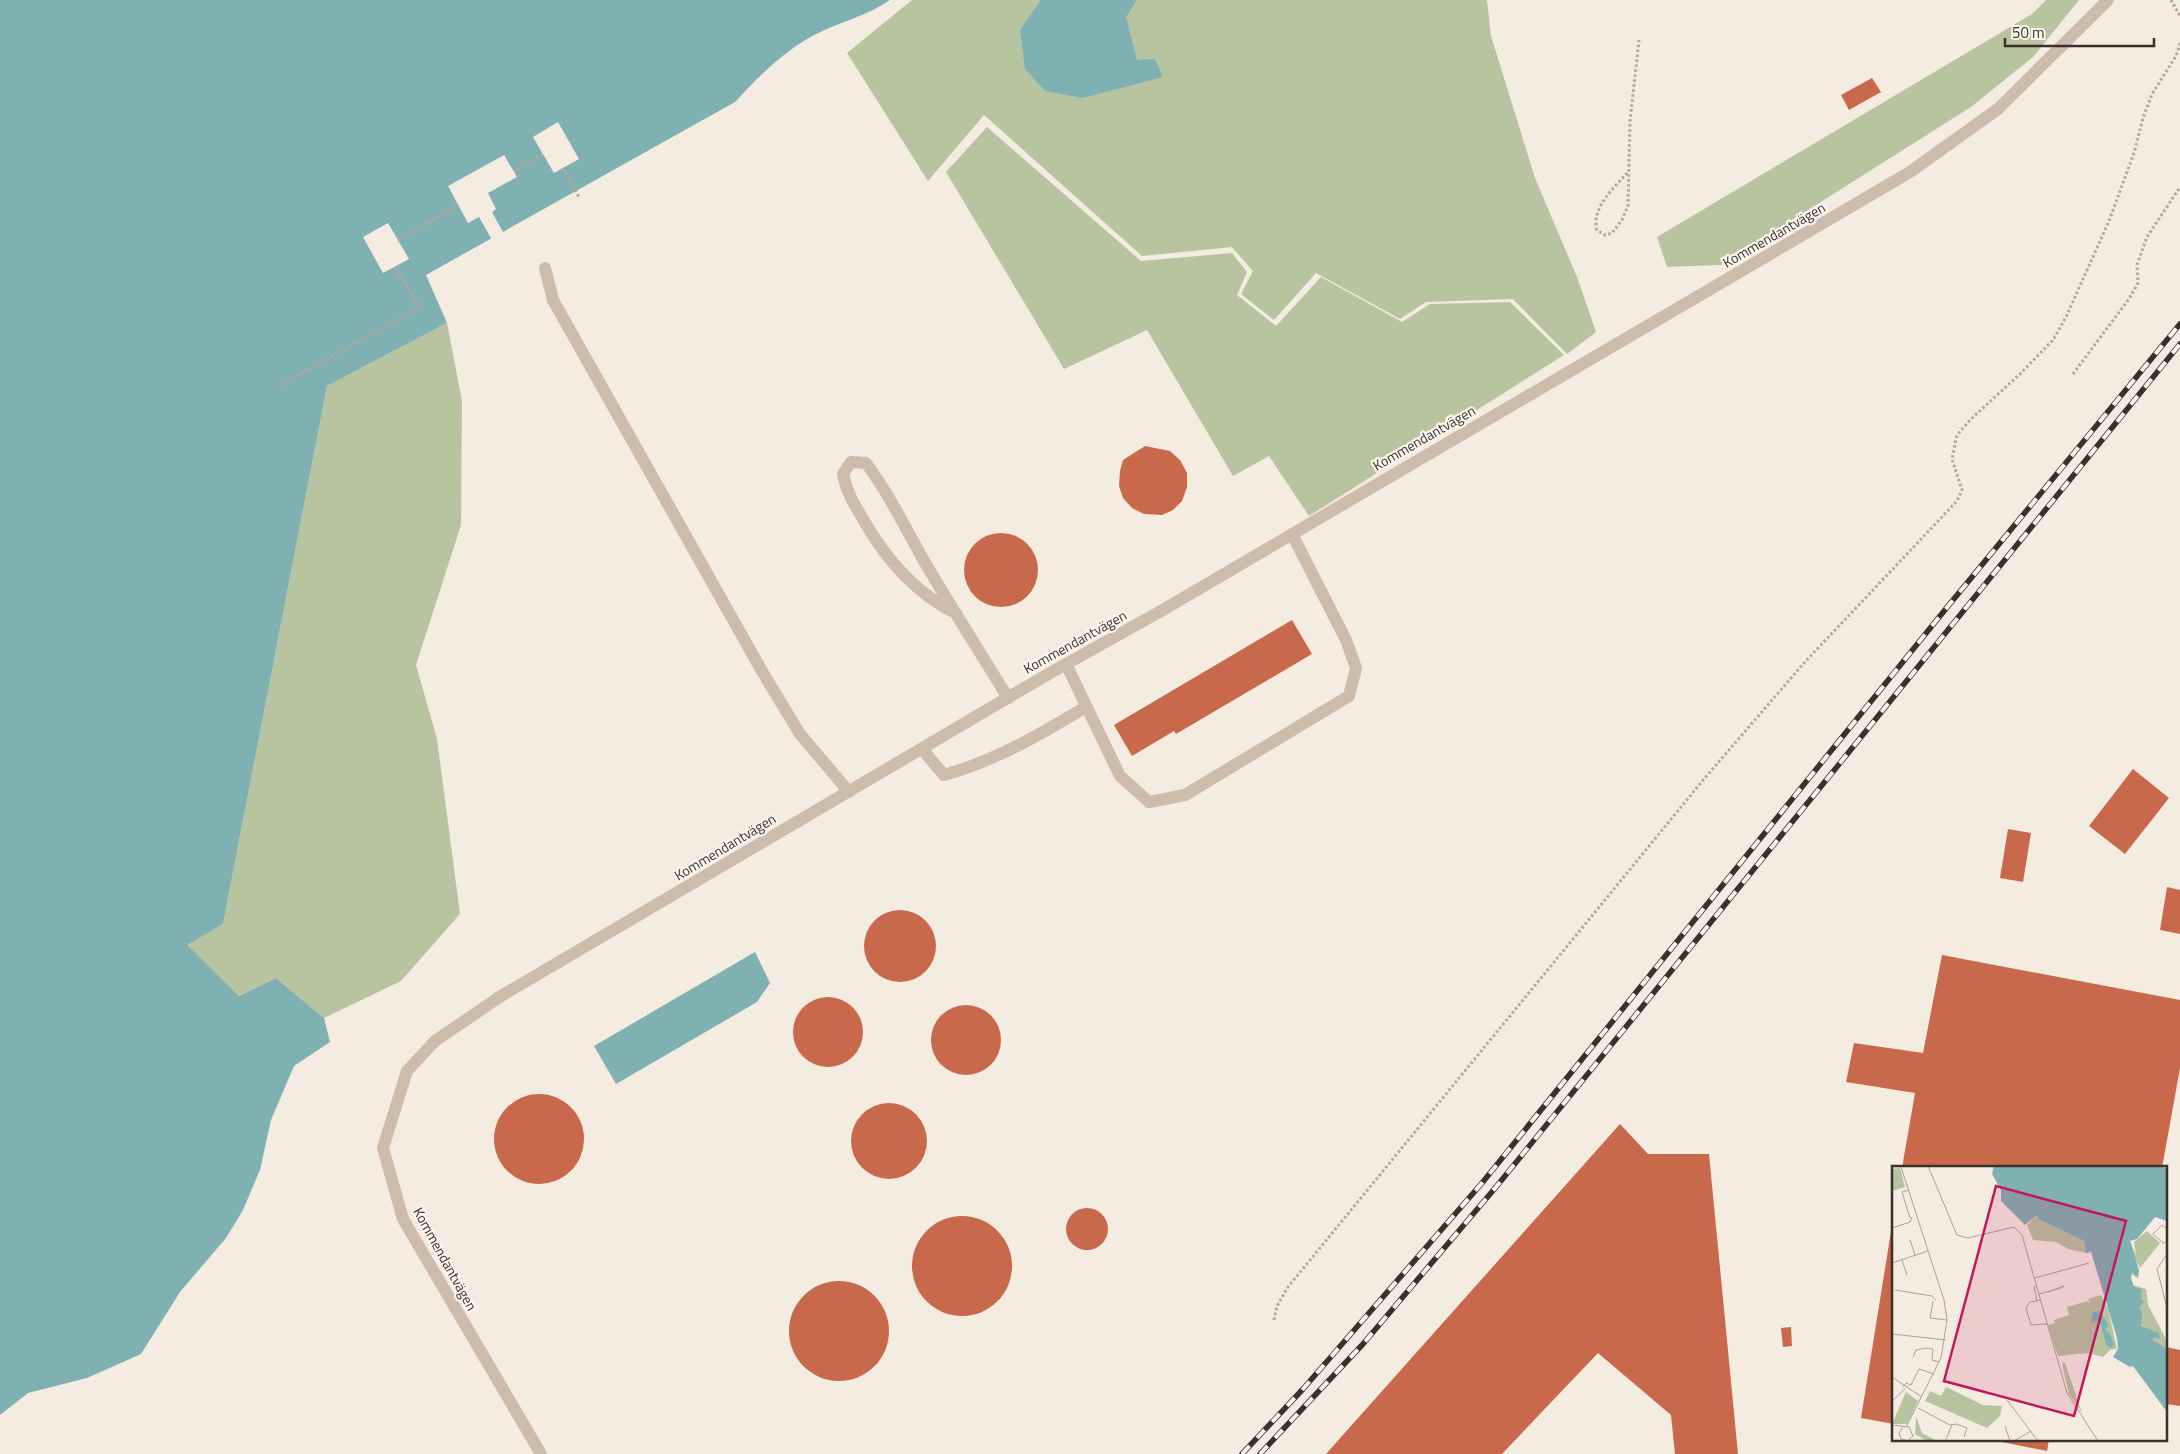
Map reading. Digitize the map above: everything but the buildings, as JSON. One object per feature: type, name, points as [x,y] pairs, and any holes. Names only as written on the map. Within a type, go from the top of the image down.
[{"type":"street","name":"Kommendantvägen","points":[[541,1454],[403,1220],[383,1148],[407,1071],[435,1041],[501,996],[1910,172],[1998,110],[2108,0]]},
{"type":"street","points":[[545,268],[553,300],[763,673],[800,734],[849,792]]},
{"type":"street","points":[[957,614],[938,604],[917,588],[897,569],[875,541],[846,489],[843,474],[851,462],[866,463],[884,487],[1008,698]]},
{"type":"street","points":[[1066,664],[1120,776],[1149,802],[1186,795],[1349,696],[1356,668],[1346,640],[1292,534]]},
{"type":"street","points":[[922,749],[944,775],[980,765],[1022,744],[1086,707]]},
{"type":"path","points":[[2171,0],[2180,16]]},
{"type":"path","points":[[1627,173],[1598,211],[1595,223],[1597,230],[1605,235],[1612,233],[1622,220],[1628,206],[1627,173],[1638,40]]},
{"type":"path","points":[[1274,1320],[1277,1306],[1288,1287],[1704,779],[1804,663],[1957,501],[1962,490],[1952,459],[1957,436],[1971,419],[2020,374],[2053,340],[2066,317],[2109,221],[2131,161],[2142,118],[2152,94],[2176,56],[2180,44]]},
{"type":"path","points":[[514,171],[543,155]]},
{"type":"path","points":[[564,168],[580,197]]},
{"type":"path","points":[[2073,374],[2129,299],[2138,283],[2137,265],[2147,237],[2180,187]]},
{"type":"path","points":[[398,240],[458,205]]},
{"type":"path","points":[[279,386],[420,307],[394,267]]},
{"type":"green space","points":[[912,0],[1487,0],[1491,36],[1535,178],[1577,277],[1596,332],[1567,354],[1513,299],[1426,302],[1400,319],[1316,273],[1274,320],[1241,294],[1253,271],[1232,247],[1142,256],[984,115],[928,181],[847,53]]},
{"type":"green space","points":[[2046,0],[2079,0],[2033,57],[1971,107],[1721,265],[1667,267],[1657,237],[2032,14]]},
{"type":"green space","points":[[987,127],[1141,261],[1232,253],[1247,272],[1237,295],[1276,326],[1321,277],[1402,322],[1430,304],[1510,302],[1564,355],[1309,516],[1269,456],[1233,476],[1147,330],[1064,369],[946,172]]},
{"type":"green space","points":[[447,323],[462,401],[461,525],[416,665],[437,739],[460,914],[401,981],[324,1018],[276,978],[239,996],[186,945],[223,924],[327,386]]},
{"type":"water","points":[[0,0],[890,0],[881,6],[803,41],[772,65],[735,102],[426,275],[447,323],[327,386],[223,924],[187,945],[239,996],[276,978],[324,1018],[330,1042],[294,1066],[271,1120],[260,1170],[243,1210],[226,1238],[180,1292],[141,1354],[87,1378],[28,1393],[0,1415]]},
{"type":"water","points":[[1041,0],[1137,0],[1126,17],[1137,60],[1155,59],[1163,77],[1083,98],[1045,91],[1025,69],[1020,30]]},
{"type":"water","points":[[755,952],[770,983],[757,1002],[616,1084],[594,1046]]},
{"type":"pier","points":[[558,122],[579,159],[554,173],[533,137]]},
{"type":"pier","points":[[504,155],[517,177],[488,193],[496,209],[492,212],[504,234],[492,240],[479,217],[468,223],[448,186]]},
{"type":"pier","points":[[388,223],[409,259],[383,273],[363,237]]},
{"type":"railway","points":[[1242,1454],[1303,1389],[1482,1183],[1944,611],[2180,324]]},
{"type":"railway","points":[[1260,1454],[1363,1344],[1496,1187],[2180,344]]}]
